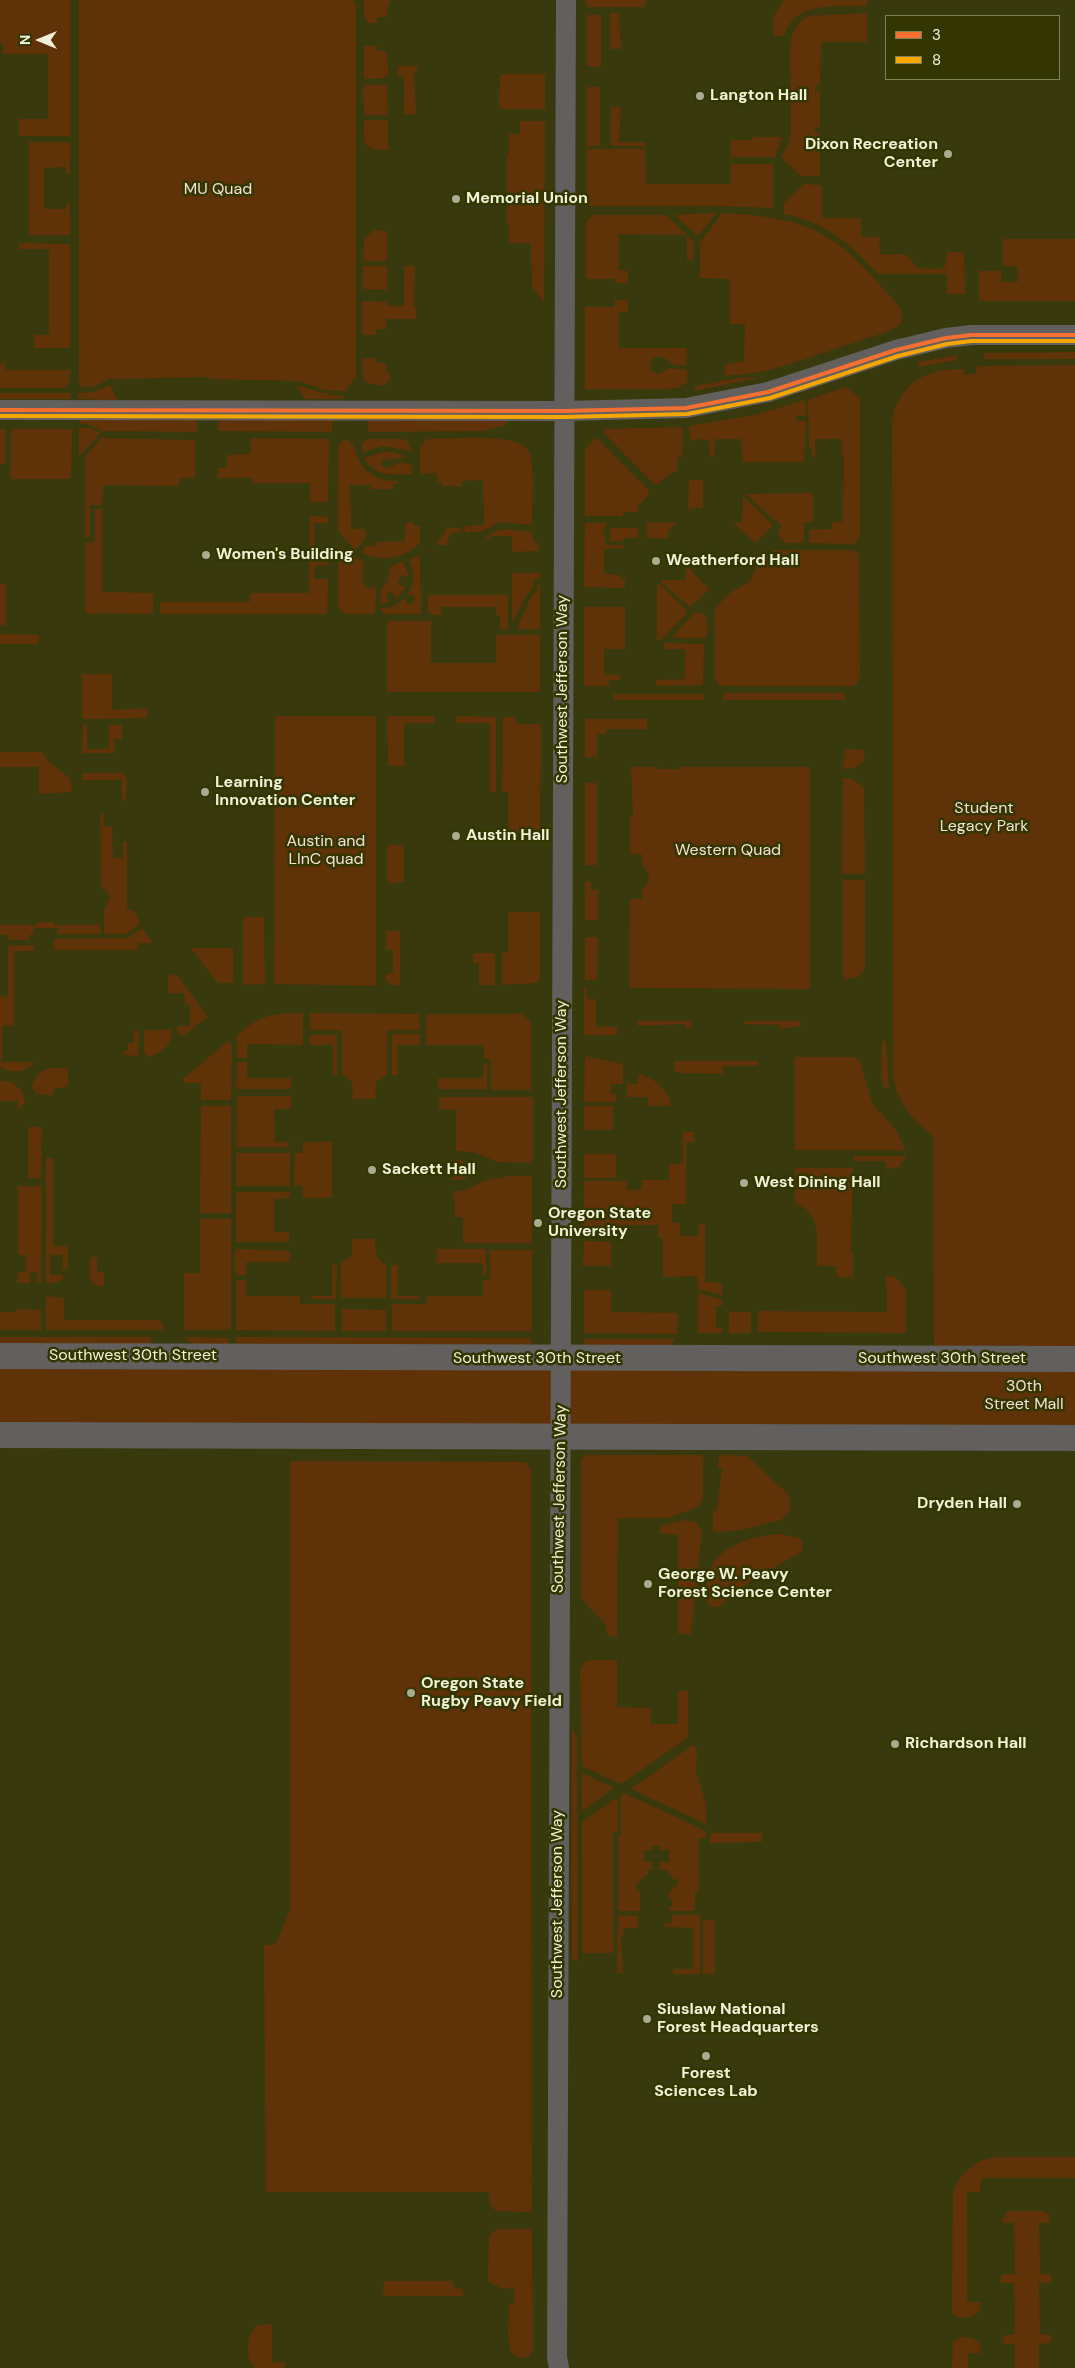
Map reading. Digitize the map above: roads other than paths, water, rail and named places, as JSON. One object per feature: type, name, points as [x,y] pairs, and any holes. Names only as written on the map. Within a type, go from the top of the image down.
[{"type":"street","name":"Southwest Jefferson Way","points":[[559,2368],[556,2357],[558,1718],[562,1438],[566,0]]},
{"type":"street","points":[[0,410],[564,411],[686,408],[768,392],[896,350],[946,338],[971,335],[1075,335]]},
{"type":"street","name":"Southwest 30th Street","points":[[0,1356],[1075,1360]]},
{"type":"street","points":[[0,1435],[1075,1438]]},
{"type":"place","name":"Langton Hall","points":[[700,96]]},
{"type":"place","name":"Dixon Recreation Center","points":[[948,154]]},
{"type":"place","name":"Memorial Union","points":[[456,199]]},
{"type":"place","name":"Women's Building","points":[[206,555]]},
{"type":"place","name":"Weatherford Hall","points":[[656,561]]},
{"type":"place","name":"Learning Innovation Center","points":[[205,792]]},
{"type":"place","name":"Austin Hall","points":[[456,836]]},
{"type":"place","name":"Sackett Hall","points":[[372,1170]]},
{"type":"place","name":"West Dining Hall","points":[[744,1183]]},
{"type":"place","name":"Oregon State University","points":[[538,1223]]},
{"type":"place","name":"Dryden Hall","points":[[1017,1504]]},
{"type":"place","name":"George W. Peavy Forest Science Center","points":[[648,1584]]},
{"type":"place","name":"Oregon State Rugby Peavy Field","points":[[411,1693]]},
{"type":"place","name":"Richardson Hall","points":[[895,1744]]},
{"type":"place","name":"Siuslaw National Forest Headquarters","points":[[647,2019]]},
{"type":"place","name":"Forest Sciences Lab","points":[[706,2056]]},
{"type":"park label","name":"MU Quad","points":[[218,190]]},
{"type":"park label","name":"Student Legacy Park","points":[[984,818]]},
{"type":"park label","name":"Austin and LInC quad","points":[[326,851]]},
{"type":"park label","name":"Western Quad","points":[[728,851]]},
{"type":"park label","name":"30th Street Mall","points":[[1024,1396]]}]
